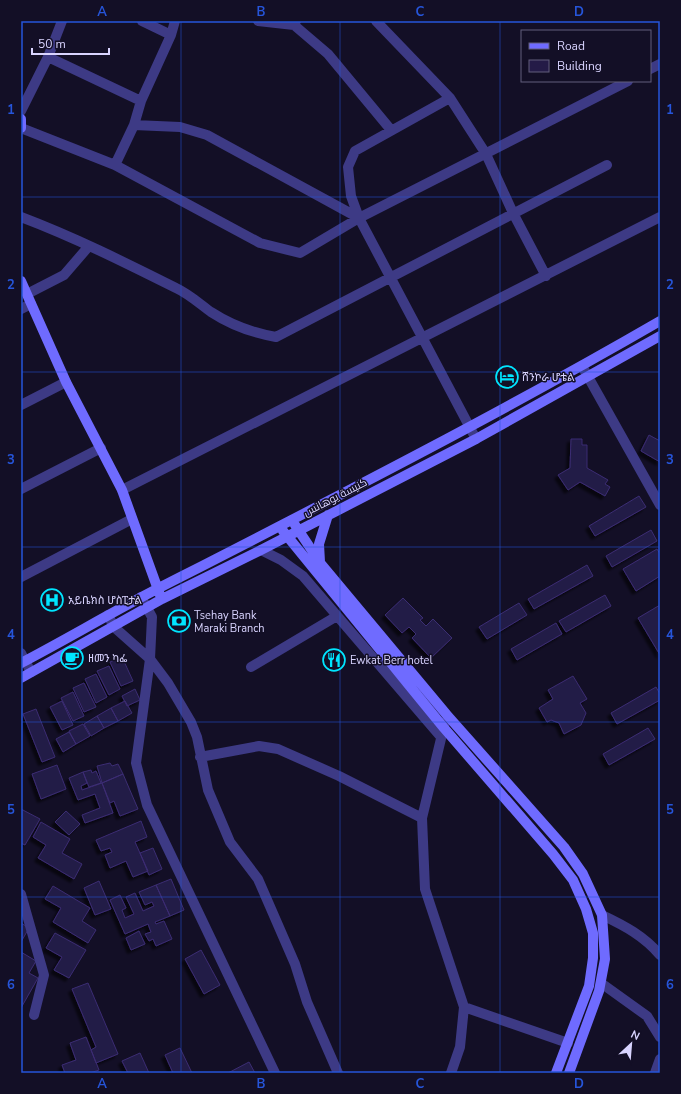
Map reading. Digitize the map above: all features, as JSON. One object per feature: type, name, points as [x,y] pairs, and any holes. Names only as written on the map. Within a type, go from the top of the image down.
[{"type":"street","points":[[21,111],[48,57],[62,21]]},
{"type":"street","points":[[142,21],[171,35]]},
{"type":"street","points":[[115,165],[134,125],[141,101],[171,35],[175,21]]},
{"type":"street","points":[[258,21],[295,23],[328,54],[391,130]]},
{"type":"street","points":[[376,21],[450,98],[486,154],[546,276]]},
{"type":"street","points":[[48,57],[141,101]]},
{"type":"street","points":[[651,69],[660,64]]},
{"type":"street","points":[[21,119],[21,128],[115,165],[260,243],[300,253],[359,218],[626,82]]},
{"type":"street","points":[[450,98],[355,151],[348,167],[351,196],[359,218],[476,439]]},
{"type":"street","points":[[134,125],[180,127],[206,135],[359,218]]},
{"type":"street","points":[[21,217],[89,246],[178,289],[233,325],[256,334],[276,337],[606,165]]},
{"type":"street","points":[[122,490],[660,217]]},
{"type":"street","points":[[27,294],[64,275],[89,246]]},
{"type":"street","points":[[21,281],[66,382],[122,490],[162,599]]},
{"type":"street","points":[[21,309],[31,304]]},
{"type":"street","points":[[31,672],[22,659],[292,521],[582,366],[660,321]]},
{"type":"street","name":"كنيسة يوهانس","points":[[21,678],[162,599],[261,550],[328,514],[476,439],[660,336]]},
{"type":"street","points":[[582,366],[660,505]]},
{"type":"street","points":[[21,406],[66,382]]},
{"type":"street","points":[[21,489],[101,448]]},
{"type":"street","points":[[321,564],[319,544],[328,514]]},
{"type":"street","points":[[21,577],[132,519]]},
{"type":"street","points":[[292,521],[321,564],[447,715],[564,847],[583,874],[602,915],[605,959],[601,983],[581,1045],[569,1073]]},
{"type":"street","points":[[280,526],[286,537],[442,733]]},
{"type":"street","points":[[261,550],[281,560],[303,576],[442,733],[553,854],[573,880],[586,909],[593,933],[593,958],[589,986],[556,1073]]},
{"type":"street","points":[[141,597],[148,607],[152,617],[150,659],[136,763],[147,805],[275,1073]]},
{"type":"street","points":[[108,615],[114,627],[150,659],[168,683],[191,722],[197,737],[208,790],[230,842],[258,879],[295,964],[307,1002],[338,1073]]},
{"type":"street","points":[[251,667],[337,616]]},
{"type":"street","points":[[447,715],[422,818],[425,889],[464,1007],[460,1048],[451,1073]]},
{"type":"street","points":[[200,757],[258,746],[278,749],[339,776],[422,818]]},
{"type":"street","points":[[21,894],[44,975],[34,1015]]},
{"type":"street","points":[[602,915],[630,928],[652,946],[660,955]]},
{"type":"street","points":[[601,983],[647,1016],[660,1037]]},
{"type":"street","points":[[464,1007],[568,1042]]},
{"type":"street","points":[[656,1073],[660,1059]]},
{"type":"building","points":[[649,435],[660,441],[660,462],[641,451]]},
{"type":"building","points":[[571,439],[582,439],[582,445],[587,445],[587,468],[608,480],[605,484],[610,487],[605,496],[580,482],[568,490],[558,475],[570,468]]},
{"type":"building","points":[[639,496],[646,507],[595,536],[589,526]]},
{"type":"building","points":[[651,530],[657,541],[612,567],[606,556]]},
{"type":"building","points":[[657,549],[660,554],[660,576],[636,591],[623,569]]},
{"type":"building","points":[[587,565],[593,576],[534,609],[528,599]]},
{"type":"building","points":[[605,595],[611,606],[566,632],[559,621]]},
{"type":"building","points":[[403,598],[423,618],[420,620],[426,626],[433,619],[452,638],[431,658],[412,638],[416,634],[409,627],[402,633],[385,615]]},
{"type":"building","points":[[519,603],[527,615],[487,639],[479,627]]},
{"type":"building","points":[[660,605],[660,655],[638,618]]},
{"type":"building","points":[[556,623],[562,634],[517,660],[511,649]]},
{"type":"building","points":[[122,657],[133,681],[121,686],[110,662]]},
{"type":"building","points":[[109,666],[120,689],[109,695],[97,671]]},
{"type":"building","points":[[96,674],[107,697],[96,703],[85,679]]},
{"type":"building","points":[[573,676],[587,699],[580,703],[586,713],[581,725],[564,734],[559,723],[551,720],[547,722],[539,708],[553,699],[548,690]]},
{"type":"building","points":[[84,683],[96,707],[84,712],[73,688]]},
{"type":"building","points":[[656,687],[660,694],[660,700],[617,724],[611,713]]},
{"type":"building","points":[[135,689],[140,700],[127,706],[122,696]]},
{"type":"building","points":[[73,692],[84,716],[73,721],[61,698]]},
{"type":"building","points":[[62,701],[73,725],[62,730],[50,707]]},
{"type":"building","points":[[125,701],[132,713],[118,721],[111,708]]},
{"type":"building","points":[[111,708],[118,721],[104,728],[97,716]]},
{"type":"building","points":[[36,709],[55,757],[42,762],[23,714]]},
{"type":"building","points":[[97,716],[104,728],[91,736],[84,724]]},
{"type":"building","points":[[83,724],[90,736],[76,744],[69,731]]},
{"type":"building","points":[[648,728],[655,739],[609,765],[603,754]]},
{"type":"building","points":[[69,732],[76,744],[63,752],[56,739]]},
{"type":"building","points":[[110,763],[112,766],[118,764],[123,774],[102,783],[97,766]]},
{"type":"building","points":[[57,765],[66,789],[41,799],[32,774]]},
{"type":"building","points":[[91,770],[92,773],[96,771],[101,783],[89,787],[83,772]]},
{"type":"building","points":[[83,772],[87,783],[81,786],[82,790],[102,783],[113,813],[85,823],[82,815],[100,808],[95,794],[78,800],[69,778]]},
{"type":"building","points":[[123,774],[138,809],[120,816],[114,801],[110,803],[102,783]]},
{"type":"building","points":[[21,809],[40,819],[25,845],[21,843]]},
{"type":"building","points":[[66,811],[80,824],[69,835],[55,822]]},
{"type":"building","points":[[141,821],[147,837],[135,842],[148,871],[133,877],[126,861],[110,868],[105,855],[112,852],[110,848],[101,851],[96,840]]},
{"type":"building","points":[[41,822],[70,839],[62,853],[82,864],[74,879],[38,858],[46,845],[33,837]]},
{"type":"building","points":[[153,848],[162,869],[149,875],[140,853]]},
{"type":"building","points":[[171,879],[184,910],[170,916],[156,885]]},
{"type":"building","points":[[99,881],[111,909],[95,915],[84,888]]},
{"type":"building","points":[[156,885],[170,916],[155,922],[156,924],[164,921],[172,939],[156,946],[153,939],[149,941],[145,934],[151,932],[148,924],[125,934],[110,900],[120,895],[126,908],[122,910],[125,918],[134,914],[126,897],[135,893],[143,911],[154,906],[152,902],[145,905],[139,892]]},
{"type":"building","points":[[53,886],[90,908],[82,921],[96,930],[88,943],[53,922],[61,908],[45,899]]},
{"type":"building","points":[[21,923],[29,928],[21,942]]},
{"type":"building","points":[[139,931],[145,944],[131,950],[126,938]]},
{"type":"building","points":[[55,933],[86,950],[69,978],[54,970],[62,957],[46,948]]},
{"type":"building","points":[[201,950],[220,985],[204,994],[185,959]]},
{"type":"building","points":[[21,952],[36,961],[29,973],[38,978],[21,1008]]},
{"type":"building","points":[[88,983],[118,1054],[96,1063],[91,1050],[96,1047],[72,989]]},
{"type":"building","points":[[86,1037],[99,1070],[90,1073],[65,1073],[62,1065],[76,1060],[70,1043]]},
{"type":"building","points":[[180,1048],[192,1073],[173,1073],[165,1055]]},
{"type":"building","points":[[140,1053],[149,1073],[128,1073],[122,1061]]},
{"type":"building","points":[[249,1062],[255,1073],[228,1073]]},
{"type":"place","name":"ሸንኮራ ሆቴል","points":[[507,377]]},
{"type":"place","name":"አይቤክስ ሆስፒታል","points":[[52,600]]},
{"type":"place","name":"Tsehay Bank Maraki Branch","points":[[179,621]]},
{"type":"place","name":"ዘመን ካፌ","points":[[72,658]]},
{"type":"place","name":"Ewkat Berr hotel","points":[[334,660]]}]
